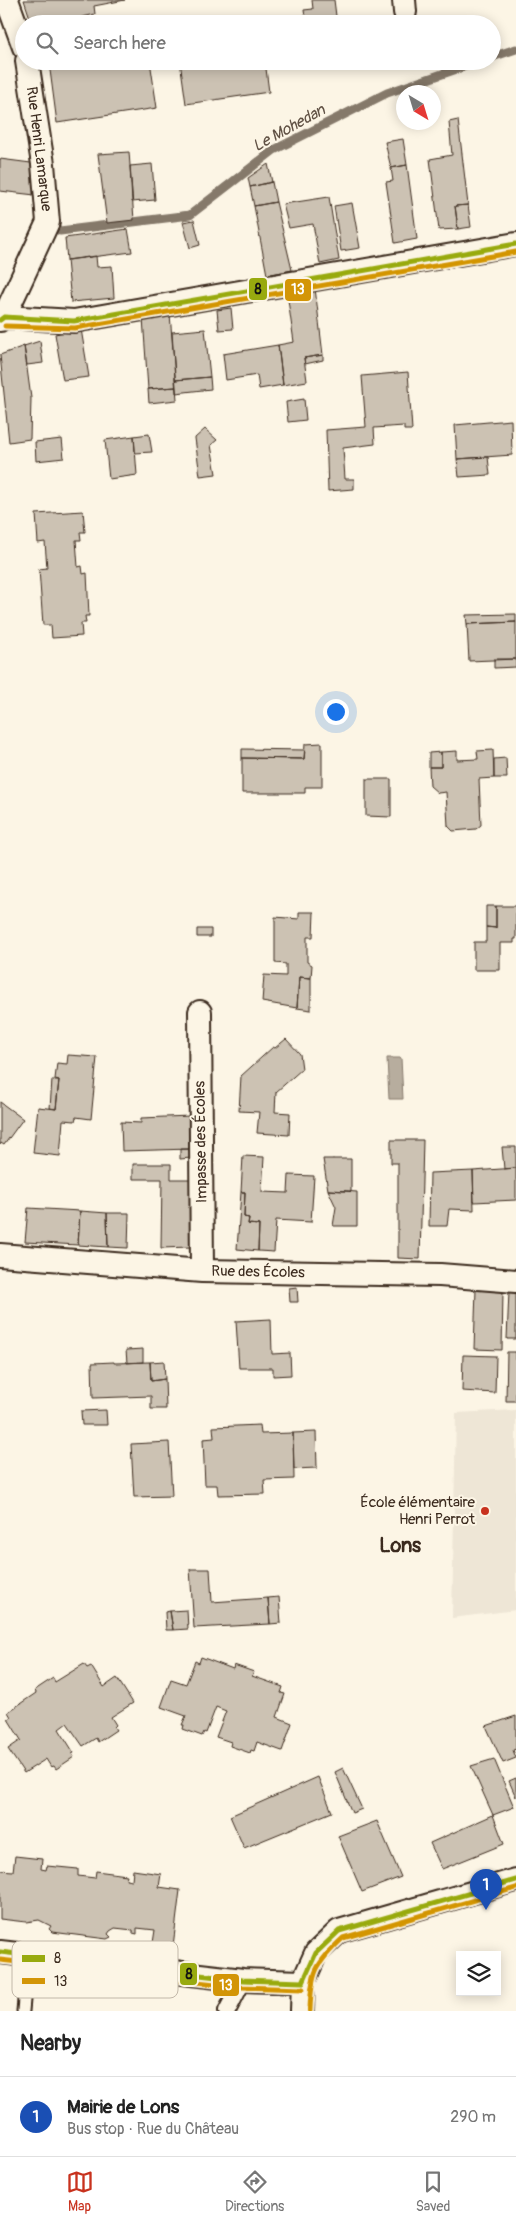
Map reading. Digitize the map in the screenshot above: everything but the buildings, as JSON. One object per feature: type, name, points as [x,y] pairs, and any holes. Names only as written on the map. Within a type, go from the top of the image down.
[{"type":"street","points":[[7,0],[15,22]]},
{"type":"street","name":"Rue Henri Lamarque","points":[[2,318],[48,222],[43,164],[29,70]]},
{"type":"street","points":[[2,318],[74,321],[516,244]]},
{"type":"street","name":"Impasse des Écoles","points":[[200,1012],[202,1272]]},
{"type":"street","name":"Rue des Écoles","points":[[0,1256],[202,1272],[440,1275],[516,1281]]},
{"type":"street","points":[[302,2011],[303,1982],[316,1953],[339,1931],[516,1880]]},
{"type":"street","points":[[178,1973],[243,1980],[303,1982]]},
{"type":"street","points":[[227,2011],[243,1980]]},
{"type":"lane","points":[[23,2011],[24,1998]]},
{"type":"shaded area","points":[[387,1058],[401,1058],[403,1099],[389,1099]]},
{"type":"shaded area","name":"École élémentaire Henri Perrot","points":[[516,1410],[516,1610],[452,1618],[456,1413]]},
{"type":"waterway","name":"Le Mohedan","points":[[501,54],[516,49]]},
{"type":"waterway","name":"Le Mohedan","points":[[60,231],[190,215],[274,150],[387,93],[454,70]]},
{"type":"transit line","name":"8","points":[[0,320],[4,317],[74,321],[516,244]]},
{"type":"transit line","name":"13","points":[[5,326],[75,328],[516,252]]},
{"type":"transit line","name":"8","points":[[303,1982],[316,1953],[339,1931],[516,1880]]},
{"type":"transit line","name":"13","points":[[310,2011],[313,1978],[316,1970],[326,1955],[343,1938],[516,1888]]},
{"type":"transit line","name":"8","points":[[0,1952],[12,1953]]},
{"type":"transit line","name":"13","points":[[0,1960],[12,1961]]},
{"type":"transit line","name":"8","points":[[178,1973],[243,1980],[303,1982]]},
{"type":"transit line","name":"13","points":[[178,1980],[242,1987],[303,1989]]},
{"type":"place","name":"École élémentaire Henri Perrot","points":[[485,1511]]},
{"type":"place","name":"Mairie de Lons","points":[[486,1910]]},
{"type":"district","name":"Lons","points":[[400,1545]]}]
